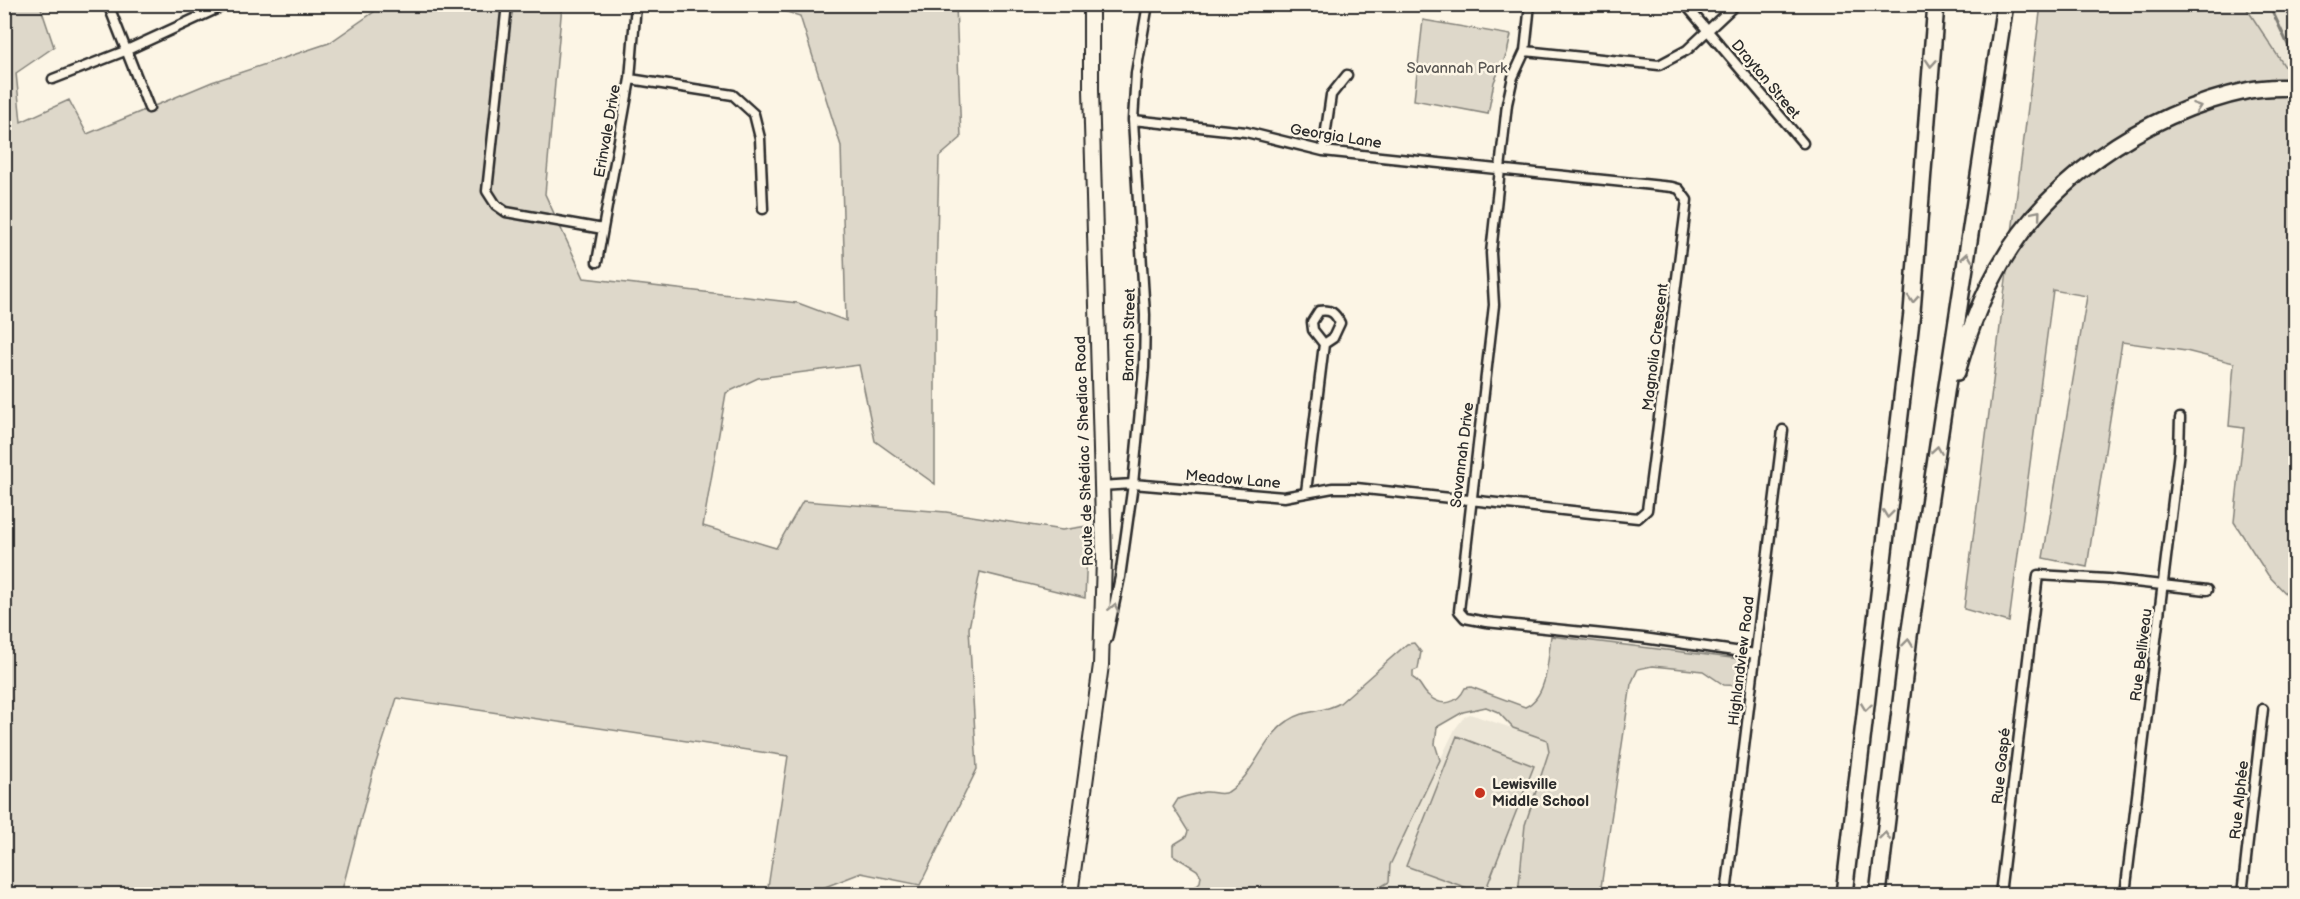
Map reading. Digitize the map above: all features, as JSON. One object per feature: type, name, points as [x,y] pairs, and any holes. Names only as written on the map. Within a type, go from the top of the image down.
[{"type":"highway","points":[[1844,894],[1912,312],[1936,4]]},
{"type":"highway","points":[[1878,894],[1909,636],[2005,4]]},
{"type":"highway","points":[[1942,417],[1969,333],[1991,281],[2021,233],[2061,186],[2124,140],[2191,109],[2251,90],[2295,87]]},
{"type":"main road","name":"Route de Shédiac / Shediac Road","points":[[1070,894],[1101,665],[1104,558],[1100,486],[1091,4]]},
{"type":"street","points":[[108,4],[149,108]]},
{"type":"street","points":[[53,79],[125,51],[228,4]]},
{"type":"street","points":[[507,4],[487,191],[496,205],[506,212],[603,229]]},
{"type":"street","name":"Erinvale Drive","points":[[597,262],[630,79],[636,4]]},
{"type":"street","name":"Branch Street","points":[[1101,665],[1120,577],[1133,484],[1144,368],[1144,315],[1133,120],[1136,72],[1148,4]]},
{"type":"street","name":"Savannah Drive","points":[[1530,4],[1524,51],[1513,77],[1507,104],[1499,170],[1491,253],[1494,306],[1459,611],[1465,618],[1756,654]]},
{"type":"street","name":"Drayton Street","points":[[1685,4],[1803,143]]},
{"type":"street","points":[[1524,51],[1659,65],[1678,56],[1736,4]]},
{"type":"street","points":[[1323,151],[1331,95],[1347,75]]},
{"type":"street","points":[[630,79],[733,95],[754,114],[760,138],[763,209]]},
{"type":"street","name":"Georgia Lane","points":[[1133,120],[1246,132],[1323,151],[1499,170]]},
{"type":"street","name":"Magnolia Crescent","points":[[1470,501],[1638,518],[1644,516],[1647,510],[1687,200],[1679,189],[1672,187],[1499,170]]},
{"type":"street","points":[[1306,492],[1324,344]]},
{"type":"street","name":"Rue Belliveau","points":[[2128,894],[2180,418]]},
{"type":"street","name":"Highlandview Road","points":[[1726,894],[1783,430]]},
{"type":"street","name":"Meadow Lane","points":[[1100,486],[1133,484],[1284,497],[1306,492],[1356,488],[1470,501]]},
{"type":"street","name":"Rue Gaspé","points":[[2000,894],[2038,575],[2163,585]]},
{"type":"street","points":[[2163,585],[2207,590]]},
{"type":"street","name":"Rue Alphée","points":[[2242,894],[2263,709]]},
{"type":"shaded area","points":[[2247,5],[2295,5],[2295,82],[2247,9]]},
{"type":"shaded area","name":"Lewisville Middle School","points":[[1470,714],[1547,740],[1549,743],[1549,751],[1525,825],[1518,894],[1380,894],[1382,886],[1389,882],[1392,860],[1455,729],[1464,717]]},
{"type":"green space","points":[[5,5],[40,5],[54,47],[16,73],[21,122],[69,100],[87,134],[212,82],[329,43],[384,5],[562,5],[545,194],[584,278],[798,303],[846,321],[841,146],[800,16],[764,5],[956,5],[961,138],[939,157],[935,326],[935,484],[875,441],[859,365],[758,378],[726,393],[703,526],[776,548],[803,501],[946,512],[1062,530],[1088,526],[1085,598],[980,572],[969,628],[977,769],[920,885],[861,873],[807,894],[767,894],[788,756],[397,698],[373,772],[341,894],[5,894]]},
{"type":"green space","points":[[2041,5],[2247,5],[2247,9],[2295,82],[2295,603],[2268,575],[2234,522],[2244,428],[2229,426],[2234,363],[2186,351],[2122,342],[2087,567],[2043,558],[2087,296],[2053,290],[2009,622],[1964,609]]},
{"type":"green space","name":"Savannah Park","points":[[1423,20],[1511,35],[1507,53],[1494,82],[1488,114],[1414,100]]},
{"type":"green space","points":[[1551,636],[1740,659],[1747,665],[1745,686],[1724,685],[1703,671],[1652,666],[1638,669],[1631,684],[1600,894],[1518,894],[1525,825],[1549,751],[1547,740],[1513,728],[1498,712],[1486,707],[1463,712],[1437,727],[1435,744],[1440,760],[1390,865],[1389,882],[1382,886],[1380,894],[1148,894],[1153,889],[1195,887],[1200,882],[1201,876],[1197,870],[1173,855],[1173,845],[1186,837],[1188,831],[1173,807],[1178,799],[1205,792],[1222,794],[1228,792],[1245,776],[1279,728],[1294,717],[1340,703],[1407,644],[1414,643],[1421,652],[1418,669],[1413,671],[1413,678],[1434,700],[1450,702],[1458,697],[1465,688],[1471,687],[1525,707],[1533,702],[1543,686]]},
{"type":"green space","points":[[1457,736],[1534,766],[1484,894],[1406,866]]},
{"type":"waterway","points":[[2269,4],[2296,62]]},
{"type":"place","name":"Lewisville Middle School","points":[[1480,793]]}]
